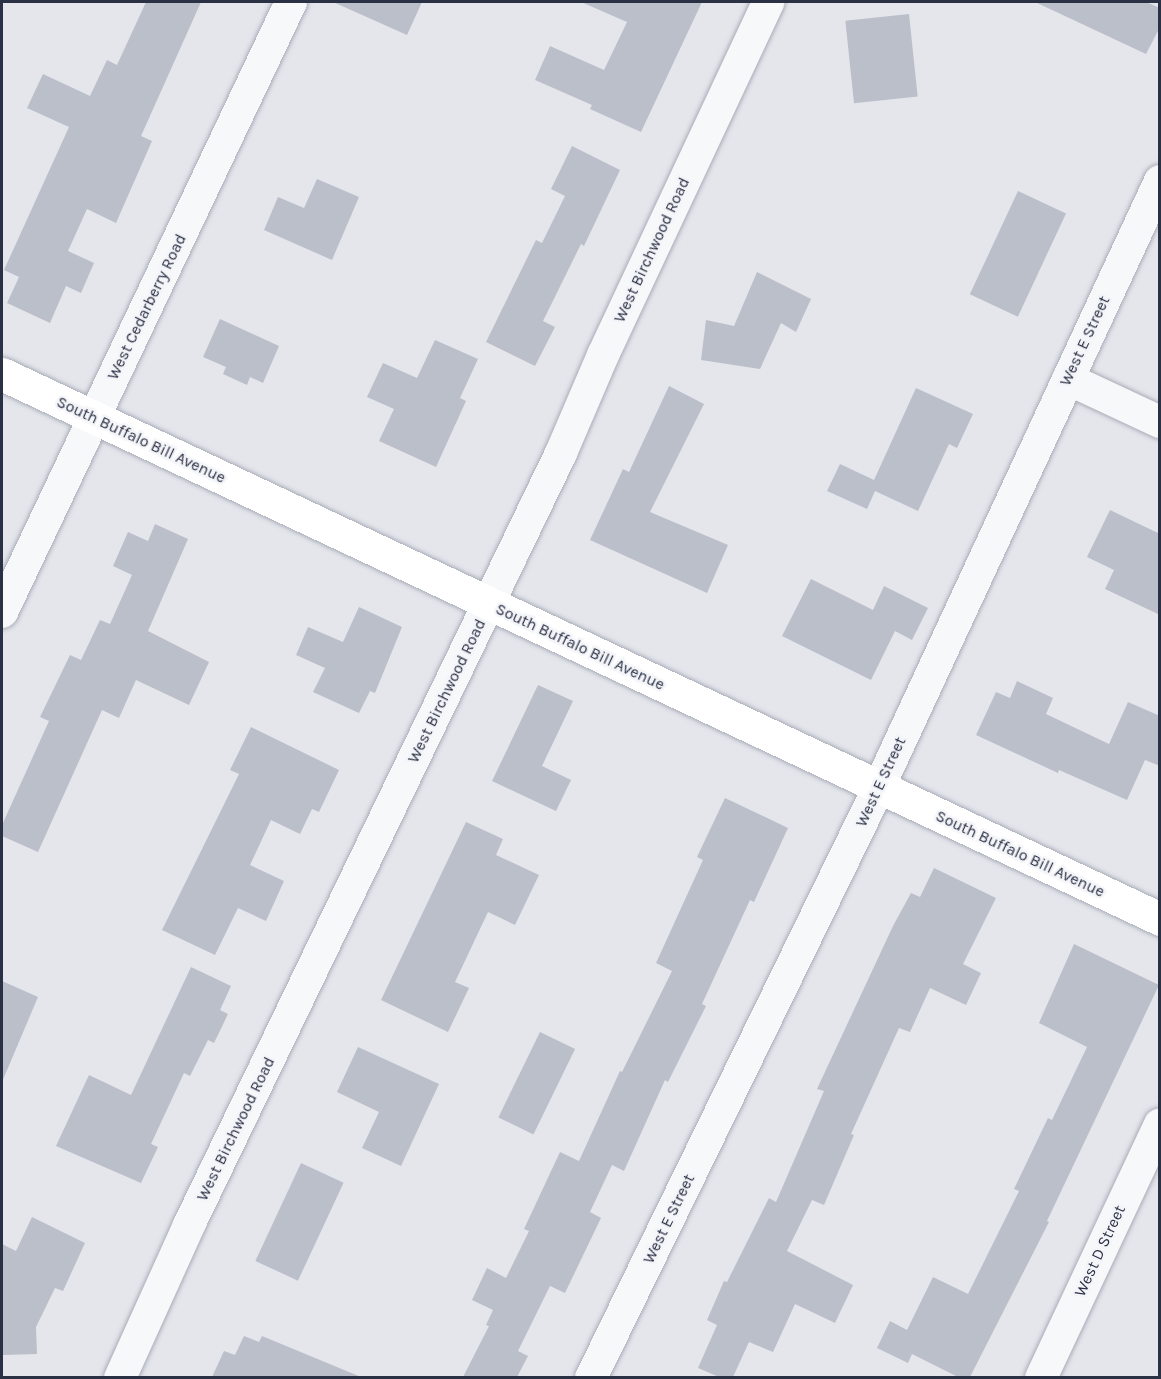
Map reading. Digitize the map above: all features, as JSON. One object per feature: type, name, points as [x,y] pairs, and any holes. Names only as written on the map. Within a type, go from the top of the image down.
[{"type":"main road","name":"South Buffalo Bill Avenue","points":[[2,374],[1160,920]]},
{"type":"street","name":"West Cedarberry Road","points":[[2,612],[291,2]]},
{"type":"street","name":"West Birchwood Road","points":[[120,1377],[189,1225],[561,453],[603,355],[768,2]]},
{"type":"street","name":"West E Street","points":[[591,1377],[879,787],[1160,182]]},
{"type":"street","points":[[1068,379],[1160,422]]},
{"type":"street","name":"West D Street","points":[[1041,1377],[1160,1124]]},
{"type":"building","points":[[146,2],[201,2],[141,136],[152,141],[116,223],[87,209],[68,251],[94,263],[81,293],[66,286],[50,323],[7,303],[19,277],[4,270],[69,127],[27,108],[43,74],[90,96],[107,60],[117,65]]},
{"type":"building","points":[[333,2],[422,2],[407,35]]},
{"type":"building","points":[[581,2],[702,2],[641,132],[590,109],[592,105],[535,80],[550,46],[604,70],[627,22]]},
{"type":"building","points":[[1035,2],[1146,2],[1160,8],[1160,27],[1146,54]]},
{"type":"building","points":[[909,14],[918,97],[854,103],[845,21]]},
{"type":"building","points":[[572,146],[620,170],[584,246],[581,244],[543,321],[555,327],[535,366],[486,342],[536,240],[542,243],[565,196],[551,189]]},
{"type":"building","points":[[317,179],[359,197],[332,260],[264,230],[278,197],[304,208]]},
{"type":"building","points":[[1018,191],[1066,213],[1018,317],[970,294]]},
{"type":"building","points":[[757,272],[811,299],[796,332],[781,323],[760,369],[701,360],[706,320],[734,326]]},
{"type":"building","points":[[220,319],[279,346],[263,383],[250,377],[247,385],[223,374],[226,367],[203,357]]},
{"type":"building","points":[[435,340],[478,359],[460,398],[466,401],[436,467],[379,441],[394,409],[367,397],[383,363],[417,378]]},
{"type":"building","points":[[669,386],[704,404],[650,512],[728,545],[707,593],[590,540],[623,469],[629,472]]},
{"type":"building","points":[[916,388],[973,414],[957,448],[949,444],[918,511],[875,491],[867,509],[827,491],[840,464],[874,480]]},
{"type":"building","points":[[1110,510],[1160,534],[1160,615],[1105,589],[1114,570],[1087,557]]},
{"type":"building","points":[[155,524],[188,539],[148,631],[209,662],[189,705],[136,680],[119,718],[102,710],[38,852],[2,836],[2,825],[49,721],[40,717],[70,655],[81,660],[100,620],[110,624],[132,575],[113,566],[128,532],[148,541]]},
{"type":"building","points":[[811,579],[873,610],[884,586],[928,608],[912,640],[895,631],[871,680],[782,636]]},
{"type":"building","points":[[359,607],[402,627],[375,693],[370,691],[359,713],[313,692],[325,668],[296,655],[308,627],[343,642]]},
{"type":"building","points":[[1017,681],[1053,698],[1046,714],[1109,744],[1128,702],[1160,716],[1160,766],[1145,760],[1127,800],[1059,770],[1058,773],[976,735],[996,692],[1010,698]]},
{"type":"building","points":[[538,685],[573,701],[542,766],[571,780],[556,811],[492,781]]},
{"type":"building","points":[[251,727],[339,770],[319,812],[312,809],[300,834],[271,820],[250,865],[284,881],[266,921],[238,908],[215,955],[162,930],[239,774],[230,770]]},
{"type":"building","points":[[725,798],[788,828],[754,902],[750,900],[702,1004],[706,1006],[668,1082],[665,1080],[624,1171],[612,1165],[590,1212],[601,1218],[565,1293],[550,1286],[518,1351],[528,1356],[517,1377],[463,1377],[489,1326],[486,1325],[493,1310],[472,1300],[487,1268],[506,1278],[529,1231],[524,1229],[560,1152],[579,1161],[620,1071],[622,1072],[672,971],[656,963],[703,860],[697,857]]},
{"type":"building","points":[[466,822],[503,839],[496,855],[539,875],[515,925],[488,912],[455,982],[469,988],[448,1032],[381,1000]]},
{"type":"building","points":[[934,868],[996,898],[963,964],[981,973],[966,1005],[930,988],[910,1032],[899,1028],[851,1134],[854,1135],[824,1205],[812,1200],[787,1251],[853,1285],[835,1323],[795,1304],[773,1352],[749,1342],[733,1377],[719,1377],[698,1368],[717,1325],[707,1320],[724,1281],[727,1282],[769,1198],[776,1202],[824,1091],[817,1089],[893,926],[911,893],[920,897]]},
{"type":"building","points":[[1074,944],[1159,985],[1047,1221],[1049,1222],[970,1377],[958,1377],[912,1354],[908,1363],[877,1348],[890,1321],[907,1330],[933,1277],[968,1294],[1019,1191],[1014,1189],[1048,1118],[1052,1120],[1087,1047],[1039,1023]]},
{"type":"building","points":[[191,967],[231,986],[220,1010],[228,1014],[214,1043],[208,1040],[190,1076],[184,1073],[151,1144],[158,1147],[141,1183],[56,1146],[89,1075],[131,1095]]},
{"type":"building","points":[[2,981],[38,997],[2,1082]]},
{"type":"building","points":[[540,1032],[575,1049],[533,1134],[498,1117]]},
{"type":"building","points":[[358,1047],[439,1084],[401,1166],[362,1148],[379,1112],[337,1092]]},
{"type":"building","points":[[301,1163],[344,1183],[298,1281],[255,1261]]},
{"type":"building","points":[[32,1217],[85,1243],[63,1291],[55,1288],[36,1327],[37,1354],[2,1355],[2,1244],[16,1251]]},
{"type":"building","points":[[244,1336],[259,1342],[262,1336],[361,1377],[212,1377],[224,1351],[235,1355]]}]
